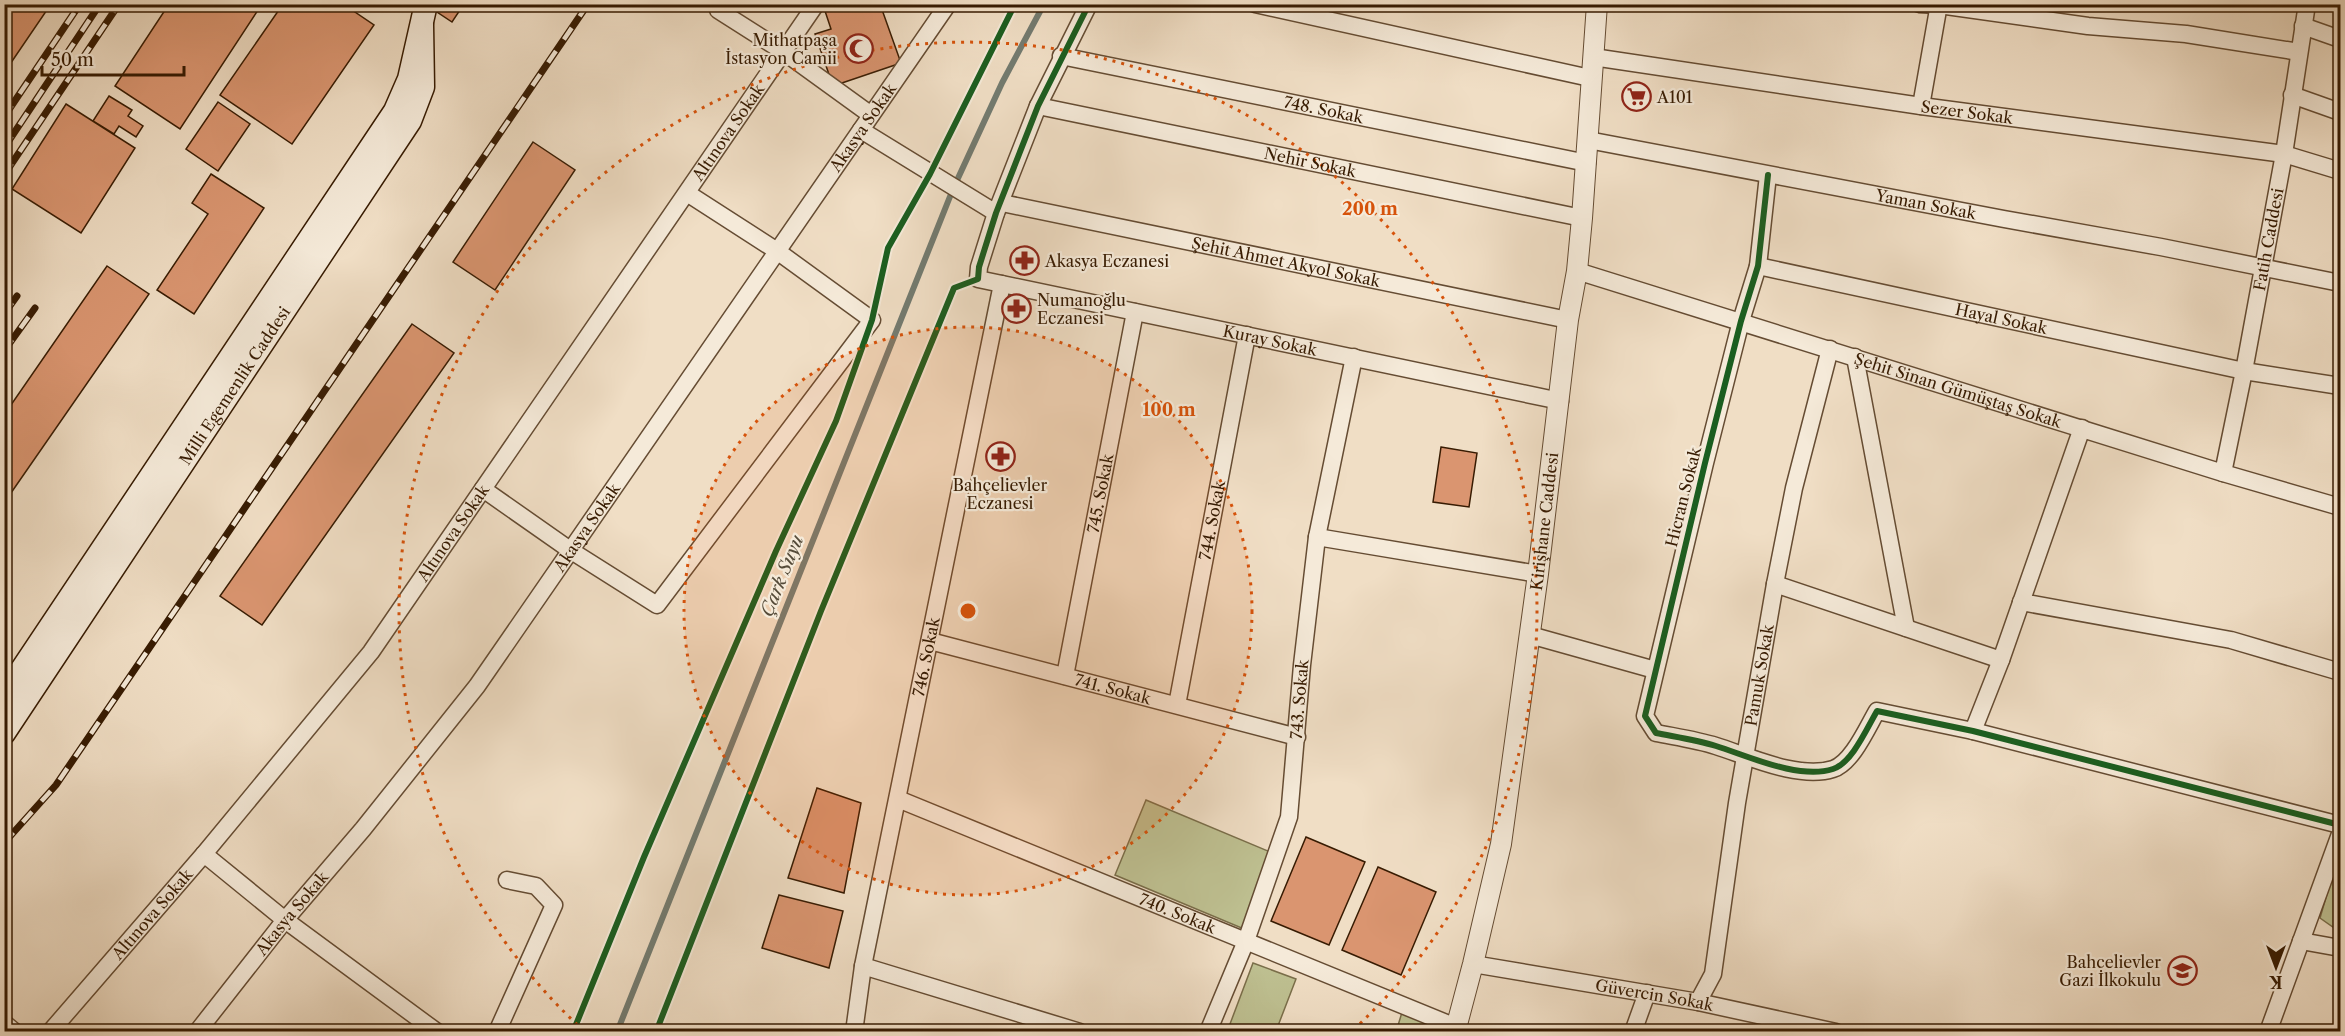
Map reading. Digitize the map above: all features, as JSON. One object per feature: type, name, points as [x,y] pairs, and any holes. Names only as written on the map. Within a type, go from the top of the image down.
[{"type":"main road","name":"Milli Egemenlik Caddesi","points":[[4,696],[395,111],[409,79],[424,15]]},
{"type":"main road","name":"Milli Egemenlik Caddesi","points":[[4,733],[410,121],[423,87],[424,15]]},
{"type":"street","name":"Altınova Sokak","points":[[50,1032],[204,854],[371,652],[816,4]]},
{"type":"street","name":"Akasya Sokak","points":[[197,1032],[285,920],[363,829],[477,686],[948,4]]},
{"type":"street","points":[[994,208],[1061,56],[1089,4]]},
{"type":"street","points":[[1255,4],[1590,78]]},
{"type":"street","name":"Kirişhane Caddesi","points":[[1456,1029],[1501,844],[1530,635],[1568,320],[1577,271],[1587,163],[1590,78],[1597,4]]},
{"type":"street","points":[[1919,4],[2088,26],[2186,34],[2299,52]]},
{"type":"street","name":"Fatih Caddesi","points":[[2223,473],[2283,154],[2307,4]]},
{"type":"street","points":[[1921,106],[1939,5]]},
{"type":"street","points":[[718,10],[784,52],[871,115]]},
{"type":"street","points":[[2303,26],[2340,39]]},
{"type":"street","name":"748. Sokak","points":[[1061,56],[1587,163]]},
{"type":"street","name":"Sezer Sokak","points":[[1593,57],[1921,106],[2283,154],[2340,171]]},
{"type":"street","points":[[2292,95],[2340,112]]},
{"type":"street","name":"Nehir Sokak","points":[[1038,106],[1582,219]]},
{"type":"street","name":"Şehit Ahmet Akyol Sokak","points":[[861,130],[939,179],[994,208],[1568,320]]},
{"type":"street","name":"Yaman Sokak","points":[[1588,140],[2161,247],[2340,283]]},
{"type":"street","name":"Hicran Sokak","points":[[1768,175],[1758,266],[1741,321],[1645,716],[1656,733],[1714,745],[1744,757],[1807,772],[1834,769],[1852,754],[1877,711],[1973,731]]},
{"type":"street","points":[[483,489],[570,550],[657,605],[872,320],[777,251],[687,193]]},
{"type":"street","name":"Kuray Sokak","points":[[994,208],[978,279],[1560,401]]},
{"type":"street","name":"Hayal Sokak","points":[[1758,266],[2244,371],[2340,386]]},
{"type":"street","name":"Şehit Sinan Gümüştaş Sokak","points":[[1577,271],[2223,473],[2340,507]]},
{"type":"street","name":"746. Sokak","points":[[854,1032],[863,966],[1002,284]]},
{"type":"street","name":"745. Sokak","points":[[1065,676],[1135,312]]},
{"type":"street","name":"744. Sokak","points":[[1176,705],[1247,335]]},
{"type":"street","name":"Pamuk Sokak","points":[[1698,1002],[1713,974],[1744,757],[1774,584],[1794,488],[1830,349]]},
{"type":"street","name":"743. Sokak","points":[[1208,1032],[1246,941],[1289,817],[1302,664],[1317,537],[1354,357]]},
{"type":"street","points":[[1855,357],[1906,628]]},
{"type":"street","points":[[2082,428],[2022,602],[1973,731],[2340,825]]},
{"type":"street","points":[[1317,537],[1538,574]]},
{"type":"street","points":[[1774,584],[2001,660]]},
{"type":"street","points":[[2022,602],[2231,640],[2340,672]]},
{"type":"street","points":[[1530,635],[1655,670]]},
{"type":"street","name":"741. Sokak","points":[[930,641],[1297,736]]},
{"type":"street","name":"740. Sokak","points":[[898,799],[1456,1029]]},
{"type":"street","points":[[2268,1032],[2340,834]]},
{"type":"street","points":[[204,854],[285,920],[437,1032]]},
{"type":"street","points":[[497,1032],[554,905],[536,886],[507,880]]},
{"type":"street","points":[[2301,941],[2340,948]]},
{"type":"street","name":"Güvercin Sokak","points":[[1473,964],[1698,1002],[1813,1029],[1836,1032]]},
{"type":"street","points":[[863,966],[1080,1032]]},
{"type":"street","points":[[1633,1032],[1647,993]]},
{"type":"street","points":[[4,1023],[15,1032]]},
{"type":"green space","points":[[1146,800],[1275,854],[1244,929],[1115,875]]},
{"type":"green space","points":[[2340,849],[2340,932],[2320,918]]},
{"type":"green space","points":[[1253,963],[1296,979],[1276,1031],[1250,1031],[1230,1024]]},
{"type":"green space","points":[[1403,1009],[1449,1031],[1396,1032]]},
{"type":"building","points":[[4,4],[51,4],[4,73]]},
{"type":"building","points":[[169,4],[262,4],[180,129],[115,86]]},
{"type":"building","points":[[283,4],[343,4],[374,25],[292,144],[220,95]]},
{"type":"building","points":[[438,4],[464,4],[452,22],[434,10]]},
{"type":"building","name":"Mithatpaşa İstasyon Camii","points":[[845,4],[880,4],[901,63],[833,86],[815,34],[831,29],[825,11]]},
{"type":"building","points":[[109,96],[132,110],[128,116],[143,126],[136,137],[119,126],[114,134],[93,121]]},
{"type":"building","points":[[218,102],[250,124],[218,171],[186,149]]},
{"type":"building","points":[[66,104],[135,148],[81,233],[12,189]]},
{"type":"building","points":[[533,142],[575,170],[495,290],[453,262]]},
{"type":"building","points":[[211,174],[264,208],[194,314],[157,290],[208,214],[192,203]]},
{"type":"building","points":[[107,266],[149,294],[4,503],[4,415]]},
{"type":"building","points":[[412,324],[454,353],[262,625],[220,596]]},
{"type":"building","points":[[1441,447],[1477,453],[1469,507],[1433,502]]},
{"type":"building","points":[[817,788],[861,803],[844,893],[788,878]]},
{"type":"building","points":[[1306,837],[1365,862],[1329,945],[1271,921]]},
{"type":"building","points":[[1378,867],[1436,892],[1401,975],[1342,950]]},
{"type":"building","points":[[779,895],[843,911],[829,968],[762,948]]},
{"type":"waterway","name":"Çark Suyu","points":[[617,1032],[953,189],[1002,83],[1044,4]]},
{"type":"railway","points":[[4,117],[80,4]]},
{"type":"railway","points":[[4,148],[100,4]]},
{"type":"railway","points":[[4,175],[119,4]]},
{"type":"railway","points":[[4,843],[56,785],[588,4]]},
{"type":"railway","points":[[4,314],[17,296]]},
{"type":"railway","points":[[4,351],[35,308]]},
{"type":"cycle path","points":[[573,1032],[644,857],[776,551],[836,421],[872,320],[888,248],[930,174],[1015,4]]},
{"type":"cycle path","points":[[656,1032],[821,611],[954,288],[978,279],[979,267],[996,213],[1038,106],[1089,4]]},
{"type":"cycle path","points":[[1768,175],[1758,266],[1741,321],[1705,463],[1645,716],[1656,733],[1709,744],[1789,769],[1820,772],[1833,769],[1846,760],[1877,711],[1973,731],[2340,825]]},
{"type":"place","name":"Mithatpaşa İstasyon Camii","points":[[858,49]]},
{"type":"place","name":"A101","points":[[1636,97]]},
{"type":"place","name":"Akasya Eczanesi","points":[[1024,261]]},
{"type":"place","name":"Numanoğlu Eczanesi","points":[[1016,309]]},
{"type":"place","name":"Bahçelievler Eczanesi","points":[[1000,457]]},
{"type":"place","name":"Bahçelievler Gazi İlkokulu","points":[[2182,971]]}]
